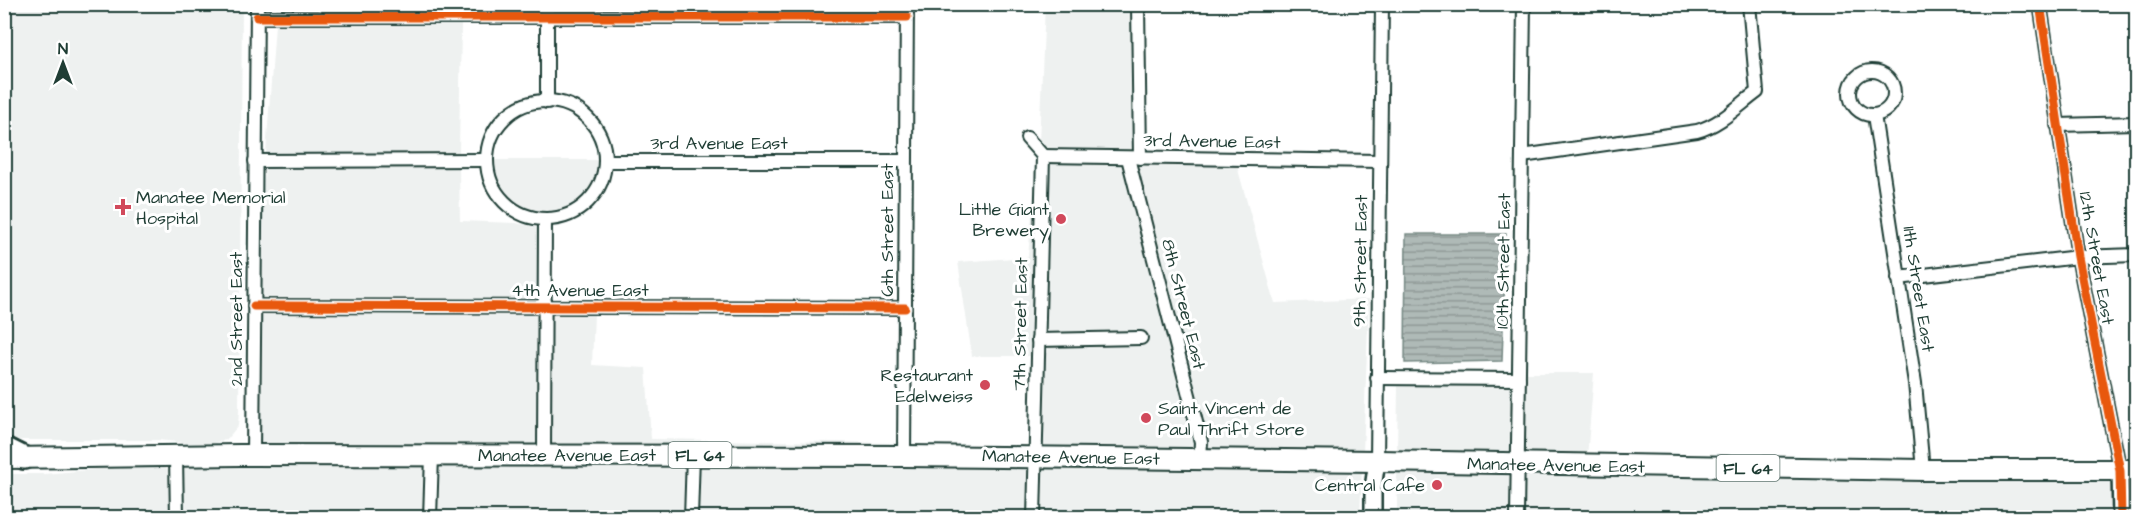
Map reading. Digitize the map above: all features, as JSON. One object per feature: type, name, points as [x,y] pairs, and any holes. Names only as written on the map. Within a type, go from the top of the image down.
[{"type":"highway","points":[[4,448],[14,458]]},
{"type":"main road","name":"Manatee Avenue East","points":[[14,458],[253,454],[904,456],[2128,471]]},
{"type":"street","name":"8th Street East","points":[[1138,4],[1134,158],[1201,442],[1200,459]]},
{"type":"street","name":"9th Street East","points":[[1373,518],[1373,488],[1377,460],[1382,4]]},
{"type":"street","name":"10th Street East","points":[[1517,518],[1524,4]]},
{"type":"street","points":[[1522,156],[1697,131],[1708,128],[1720,120],[1757,92],[1749,4]]},
{"type":"street","name":"12th Street East","points":[[2040,4],[2079,257],[2128,471],[2121,518]]},
{"type":"street","points":[[257,11],[907,11]]},
{"type":"street","name":"2nd Street East","points":[[253,454],[257,11]]},
{"type":"street","points":[[547,11],[547,102]]},
{"type":"street","name":"6th Street East","points":[[904,456],[907,11]]},
{"type":"street","points":[[547,102],[569,106],[588,120],[601,139],[605,161],[600,184],[587,202],[569,214],[545,219],[521,213],[504,201],[491,181],[487,160],[491,141],[504,119],[521,107],[547,102]]},
{"type":"street","name":"11th Street East","points":[[1874,115],[1915,383],[1923,470]]},
{"type":"street","points":[[2057,125],[2136,123]]},
{"type":"street","points":[[1027,138],[1043,156]]},
{"type":"street","name":"3rd Avenue East","points":[[1043,156],[1380,161]]},
{"type":"street","name":"7th Street East","points":[[1034,518],[1043,156]]},
{"type":"street","points":[[255,161],[487,160]]},
{"type":"street","name":"3rd Avenue East","points":[[605,161],[905,161]]},
{"type":"street","points":[[544,455],[545,219]]},
{"type":"street","points":[[1898,278],[2079,257],[2136,255]]},
{"type":"street","name":"4th Avenue East","points":[[254,306],[905,308]]},
{"type":"street","points":[[1038,340],[1141,338]]},
{"type":"street","points":[[1377,378],[1519,380]]},
{"type":"street","points":[[430,518],[432,454]]},
{"type":"street","points":[[177,455],[177,518]]},
{"type":"street","points":[[692,518],[693,455]]},
{"type":"shaded area","points":[[277,4],[461,4],[461,10],[276,10]]},
{"type":"shaded area","name":"Manatee Memorial Hospital","points":[[4,5],[242,5],[239,411],[238,426],[226,440],[213,443],[186,443],[158,440],[20,440],[5,437]]},
{"type":"shaded area","points":[[1045,5],[1132,5],[1134,152],[1132,150],[1046,149],[1039,141]]},
{"type":"shaded area","points":[[275,24],[461,24],[459,154],[266,154]]},
{"type":"shaded area","points":[[1037,159],[1031,356],[972,356],[958,262],[1028,257]]},
{"type":"shaded area","points":[[493,160],[600,160],[597,179],[585,197],[566,210],[542,213],[521,207],[508,197],[495,177]]},
{"type":"shaded area","points":[[1049,163],[1123,165],[1192,428],[1195,452],[1042,450],[1043,347],[1147,344],[1146,331],[1044,333]]},
{"type":"shaded area","points":[[1136,165],[1237,166],[1275,303],[1369,299],[1363,454],[1207,452],[1207,440]]},
{"type":"shaded area","points":[[265,168],[459,168],[460,221],[516,223],[539,228],[538,300],[260,299],[260,231]]},
{"type":"shaded area","points":[[1406,234],[1506,234],[1502,361],[1405,363]]},
{"type":"shaded area","points":[[260,312],[538,313],[538,448],[259,448]]},
{"type":"shaded area","points":[[550,313],[594,314],[592,365],[646,368],[651,439],[898,443],[898,449],[550,448]]},
{"type":"shaded area","points":[[1525,373],[1594,373],[1587,458],[1524,458]]},
{"type":"shaded area","points":[[1398,385],[1513,386],[1512,457],[1397,454]]},
{"type":"shaded area","points":[[426,461],[424,517],[183,517],[183,462]]},
{"type":"shaded area","points":[[438,461],[687,462],[686,517],[436,518]]},
{"type":"shaded area","points":[[699,462],[1029,464],[1028,517],[698,518]]},
{"type":"shaded area","points":[[1041,464],[1362,467],[1360,517],[1040,518]]},
{"type":"shaded area","points":[[144,465],[162,466],[170,471],[171,517],[5,517],[4,474],[44,474]]},
{"type":"shaded area","points":[[1397,468],[1511,471],[1511,517],[1397,518]]},
{"type":"shaded area","points":[[1524,471],[2114,478],[2114,517],[1523,518]]},
{"type":"shaded area","points":[[2136,477],[2136,517],[2127,517],[2126,478]]},
{"type":"cycle path","points":[[2040,4],[2078,257],[2120,471],[2121,518]]},
{"type":"cycle path","points":[[257,17],[907,17]]},
{"type":"cycle path","points":[[254,306],[905,308]]},
{"type":"place","name":"Manatee Memorial Hospital","points":[[123,207]]},
{"type":"place","name":"Little Giant Brewery","points":[[1061,219]]},
{"type":"place","name":"Restaurant Edelweiss","points":[[985,385]]},
{"type":"place","name":"Saint Vincent de Paul Thrift Store","points":[[1146,418]]},
{"type":"place","name":"Central Cafe","points":[[1437,485]]}]
